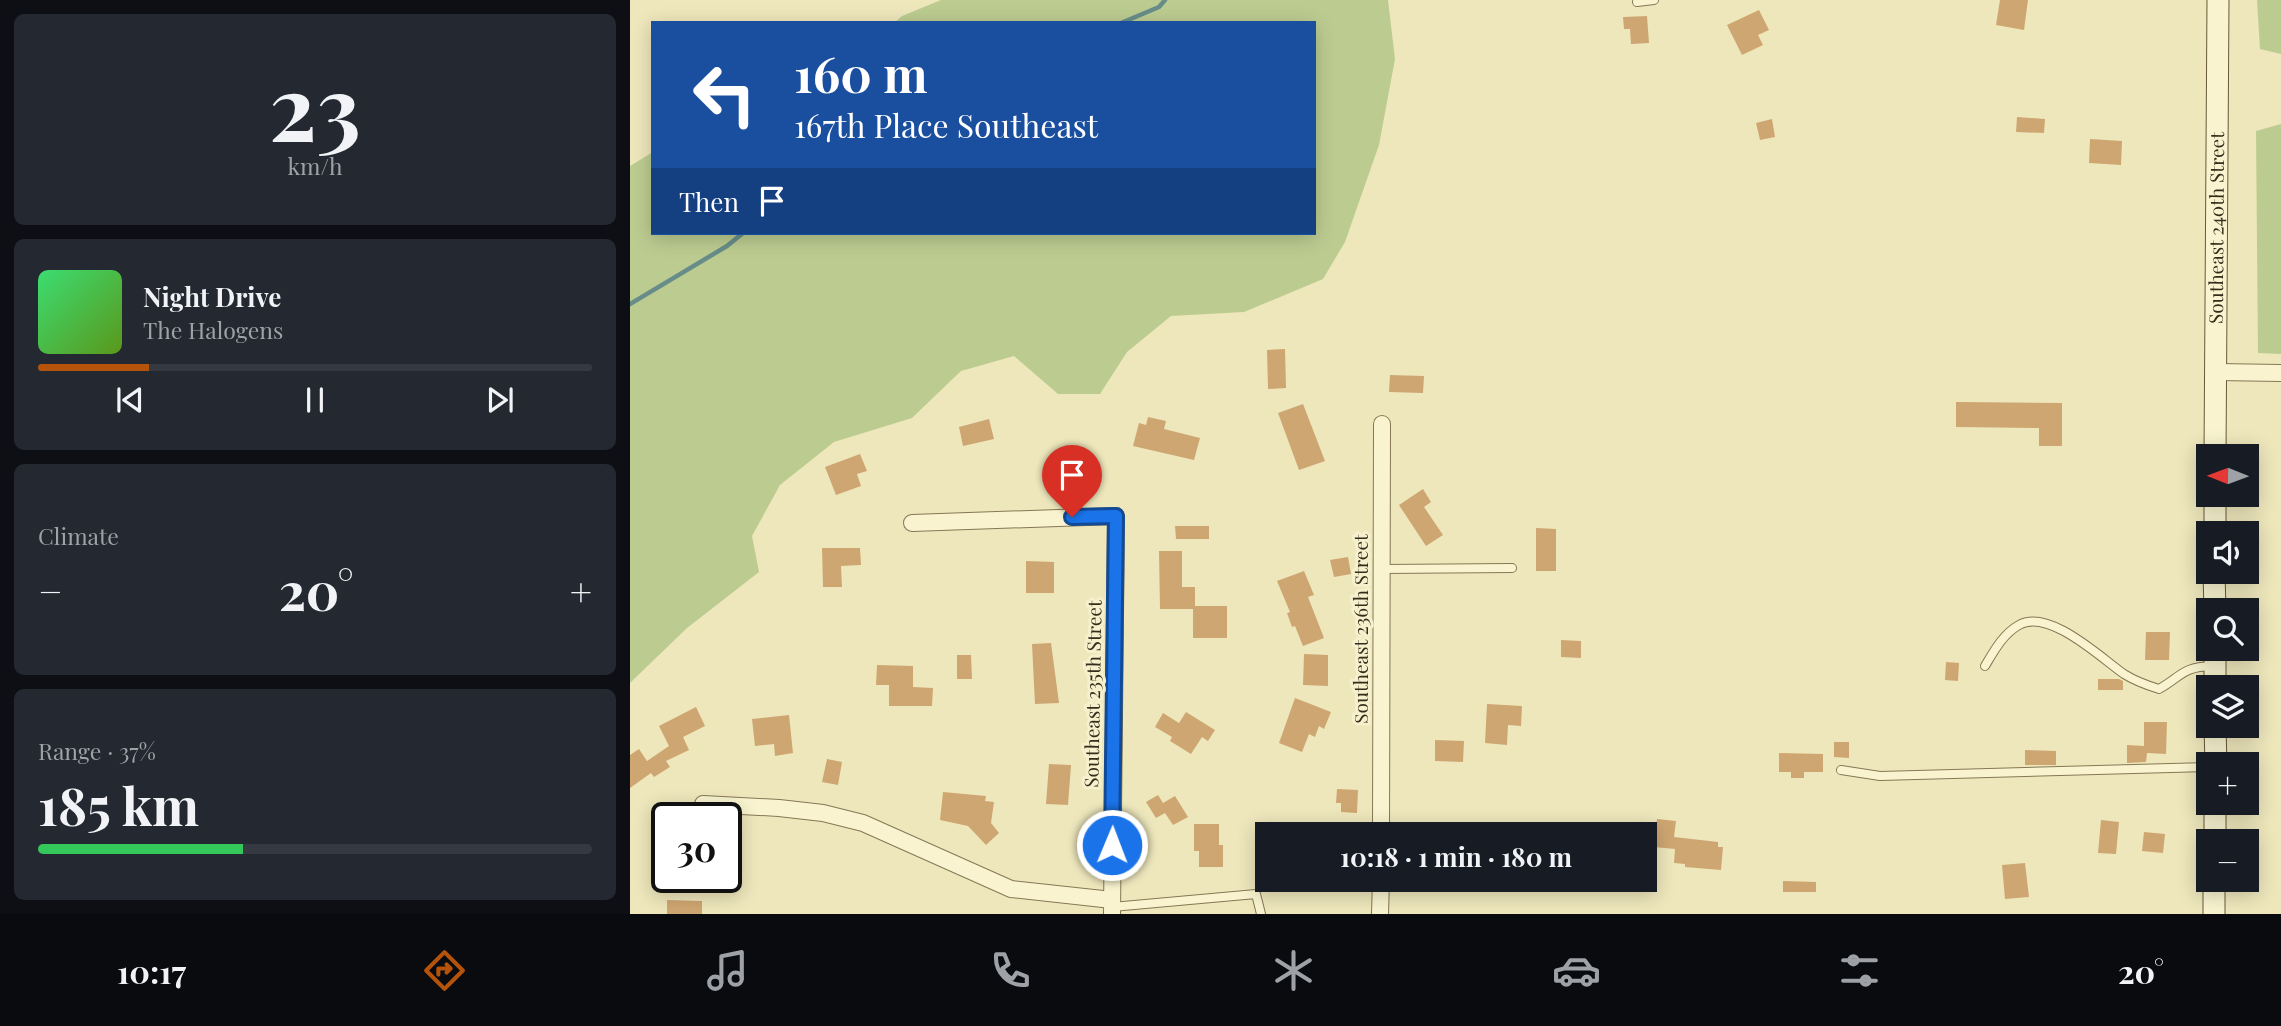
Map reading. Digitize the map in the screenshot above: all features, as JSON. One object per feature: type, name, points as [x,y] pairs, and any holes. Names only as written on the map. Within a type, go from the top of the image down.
[{"type":"main road","name":"Southeast 240th Street","points":[[2216,444],[2218,0]]},
{"type":"main road","points":[[2214,892],[2214,914]]},
{"type":"street","points":[[2217,372],[2281,373]]},
{"type":"street","name":"Southeast 236th Street","points":[[1381,822],[1382,424]]},
{"type":"street","name":"Southeast 235th Street","points":[[912,523],[1116,516],[1112,907]]},
{"type":"street","points":[[742,806],[822,813],[863,823],[1011,888],[1112,907]]},
{"type":"street","points":[[1380,914],[1381,892]]},
{"type":"lane","points":[[1637,2],[1654,0]]},
{"type":"lane","points":[[1383,569],[1512,568]]},
{"type":"lane","points":[[1985,666],[2003,639],[2021,623],[2046,622],[2059,627],[2126,675],[2150,686],[2159,688],[2185,670],[2207,661]]},
{"type":"lane","points":[[1840,771],[1880,776],[2196,767]]},
{"type":"lane","points":[[1112,907],[1256,894],[1261,914]]},
{"type":"green space","points":[[941,0],[1388,0],[1395,59],[1379,145],[1345,242],[1323,279],[1244,312],[1171,316],[1127,352],[1100,394],[1058,394],[1014,356],[961,371],[912,418],[834,442],[780,485],[752,536],[759,572],[687,628],[630,683],[630,166],[651,153],[651,235],[1316,235],[1316,21],[896,21]]},
{"type":"green space","points":[[2257,0],[2281,0],[2281,54],[2260,49]]},
{"type":"green space","points":[[2281,124],[2281,354],[2258,353],[2256,131]]},
{"type":"building","points":[[2000,0],[2028,0],[2024,30],[1996,25]]},
{"type":"building","points":[[1759,10],[1769,30],[1758,35],[1763,45],[1742,55],[1727,25]]},
{"type":"building","points":[[1647,16],[1649,43],[1631,44],[1630,29],[1624,29],[1623,17]]},
{"type":"building","points":[[2017,117],[2045,119],[2044,133],[2016,132]]},
{"type":"building","points":[[1772,119],[1775,137],[1760,140],[1756,123]]},
{"type":"building","points":[[2090,139],[2122,141],[2121,165],[2089,163]]},
{"type":"building","points":[[1285,349],[1286,388],[1268,389],[1267,350]]},
{"type":"building","points":[[1390,375],[1424,376],[1423,393],[1389,392]]},
{"type":"building","points":[[1956,402],[2062,403],[2062,446],[2039,446],[2039,428],[1956,427]]},
{"type":"building","points":[[1303,404],[1325,461],[1299,470],[1278,413]]},
{"type":"building","points":[[1148,417],[1166,421],[1164,429],[1200,438],[1194,460],[1133,446],[1139,423],[1146,425]]},
{"type":"building","points":[[989,419],[994,439],[963,446],[959,427]]},
{"type":"building","points":[[860,454],[867,471],[857,474],[861,486],[836,495],[825,467]]},
{"type":"building","points":[[1423,489],[1431,502],[1424,507],[1443,535],[1426,546],[1399,505]]},
{"type":"building","points":[[1175,526],[1209,526],[1209,539],[1176,539]]},
{"type":"building","points":[[1536,528],[1556,529],[1556,571],[1536,571]]},
{"type":"building","points":[[822,548],[860,548],[861,565],[841,566],[842,587],[823,587]]},
{"type":"building","points":[[1159,551],[1182,551],[1182,587],[1195,587],[1195,606],[1227,606],[1227,638],[1193,638],[1193,609],[1160,609]]},
{"type":"building","points":[[1348,557],[1351,574],[1334,577],[1330,560]]},
{"type":"building","points":[[1026,561],[1054,562],[1054,593],[1026,593]]},
{"type":"building","points":[[1304,571],[1314,595],[1308,597],[1324,638],[1303,646],[1295,626],[1292,627],[1287,613],[1290,612],[1277,581]]},
{"type":"building","points":[[2146,632],[2170,632],[2169,660],[2145,660]]},
{"type":"building","points":[[1561,640],[1581,641],[1581,658],[1561,657]]},
{"type":"building","points":[[1051,643],[1059,703],[1035,704],[1032,644]]},
{"type":"building","points":[[1304,654],[1328,655],[1328,686],[1303,685]]},
{"type":"building","points":[[957,655],[971,655],[972,679],[957,679]]},
{"type":"building","points":[[1946,662],[1959,663],[1958,681],[1945,680]]},
{"type":"building","points":[[877,665],[913,666],[913,687],[933,688],[932,706],[889,706],[889,685],[876,685]]},
{"type":"building","points":[[2098,679],[2119,679],[2123,681],[2123,690],[2098,690]]},
{"type":"building","points":[[1295,698],[1331,712],[1324,729],[1319,726],[1315,737],[1309,734],[1302,752],[1279,743]]},
{"type":"building","points":[[1487,704],[1522,706],[1521,726],[1508,725],[1507,745],[1485,743]]},
{"type":"building","points":[[696,707],[705,726],[683,737],[689,750],[666,761],[670,767],[654,777],[651,773],[630,788],[630,755],[639,749],[647,761],[669,746],[659,726]]},
{"type":"building","points":[[1186,712],[1215,730],[1208,741],[1202,737],[1191,754],[1170,741],[1172,737],[1155,727],[1163,713],[1179,723]]},
{"type":"building","points":[[789,715],[793,753],[775,756],[774,744],[755,746],[752,719]]},
{"type":"building","points":[[2144,722],[2167,722],[2166,754],[2147,753],[2146,762],[2127,763],[2127,745],[2144,746]]},
{"type":"building","points":[[1435,740],[1464,741],[1463,762],[1435,761]]},
{"type":"building","points":[[1834,742],[1849,742],[1849,758],[1834,757]]},
{"type":"building","points":[[2025,750],[2056,751],[2056,765],[2025,765]]},
{"type":"building","points":[[1779,753],[1823,754],[1823,772],[1804,772],[1804,778],[1791,778],[1791,772],[1779,772]]},
{"type":"building","points":[[827,759],[842,762],[838,785],[822,782]]},
{"type":"building","points":[[1049,764],[1071,765],[1068,805],[1046,804]]},
{"type":"building","points":[[1337,789],[1358,790],[1357,813],[1341,812],[1341,803],[1336,803]]},
{"type":"building","points":[[943,792],[986,796],[985,801],[994,802],[991,823],[999,833],[986,845],[968,826],[940,820]]},
{"type":"building","points":[[1158,795],[1163,803],[1175,796],[1188,817],[1173,825],[1165,813],[1156,818],[1146,802]]},
{"type":"building","points":[[1657,819],[1676,821],[1674,837],[1718,842],[1718,847],[1723,847],[1721,870],[1685,867],[1685,864],[1674,863],[1675,849],[1657,847]]},
{"type":"building","points":[[2101,820],[2119,822],[2116,854],[2098,853]]},
{"type":"building","points":[[1194,824],[1219,824],[1223,867],[1199,867],[1199,851],[1194,851]]},
{"type":"building","points":[[2144,832],[2165,834],[2163,853],[2142,851]]},
{"type":"building","points":[[2025,863],[2029,897],[2005,899],[2002,865]]},
{"type":"building","points":[[1783,881],[1816,882],[1816,892],[1783,892]]},
{"type":"building","points":[[667,900],[702,901],[702,914],[667,914]]},
{"type":"waterway","points":[[1126,21],[1159,7],[1165,0]]},
{"type":"waterway","points":[[630,304],[727,246],[741,235]]},
{"type":"route","points":[[1072,517],[1116,516],[1112,845]]}]
